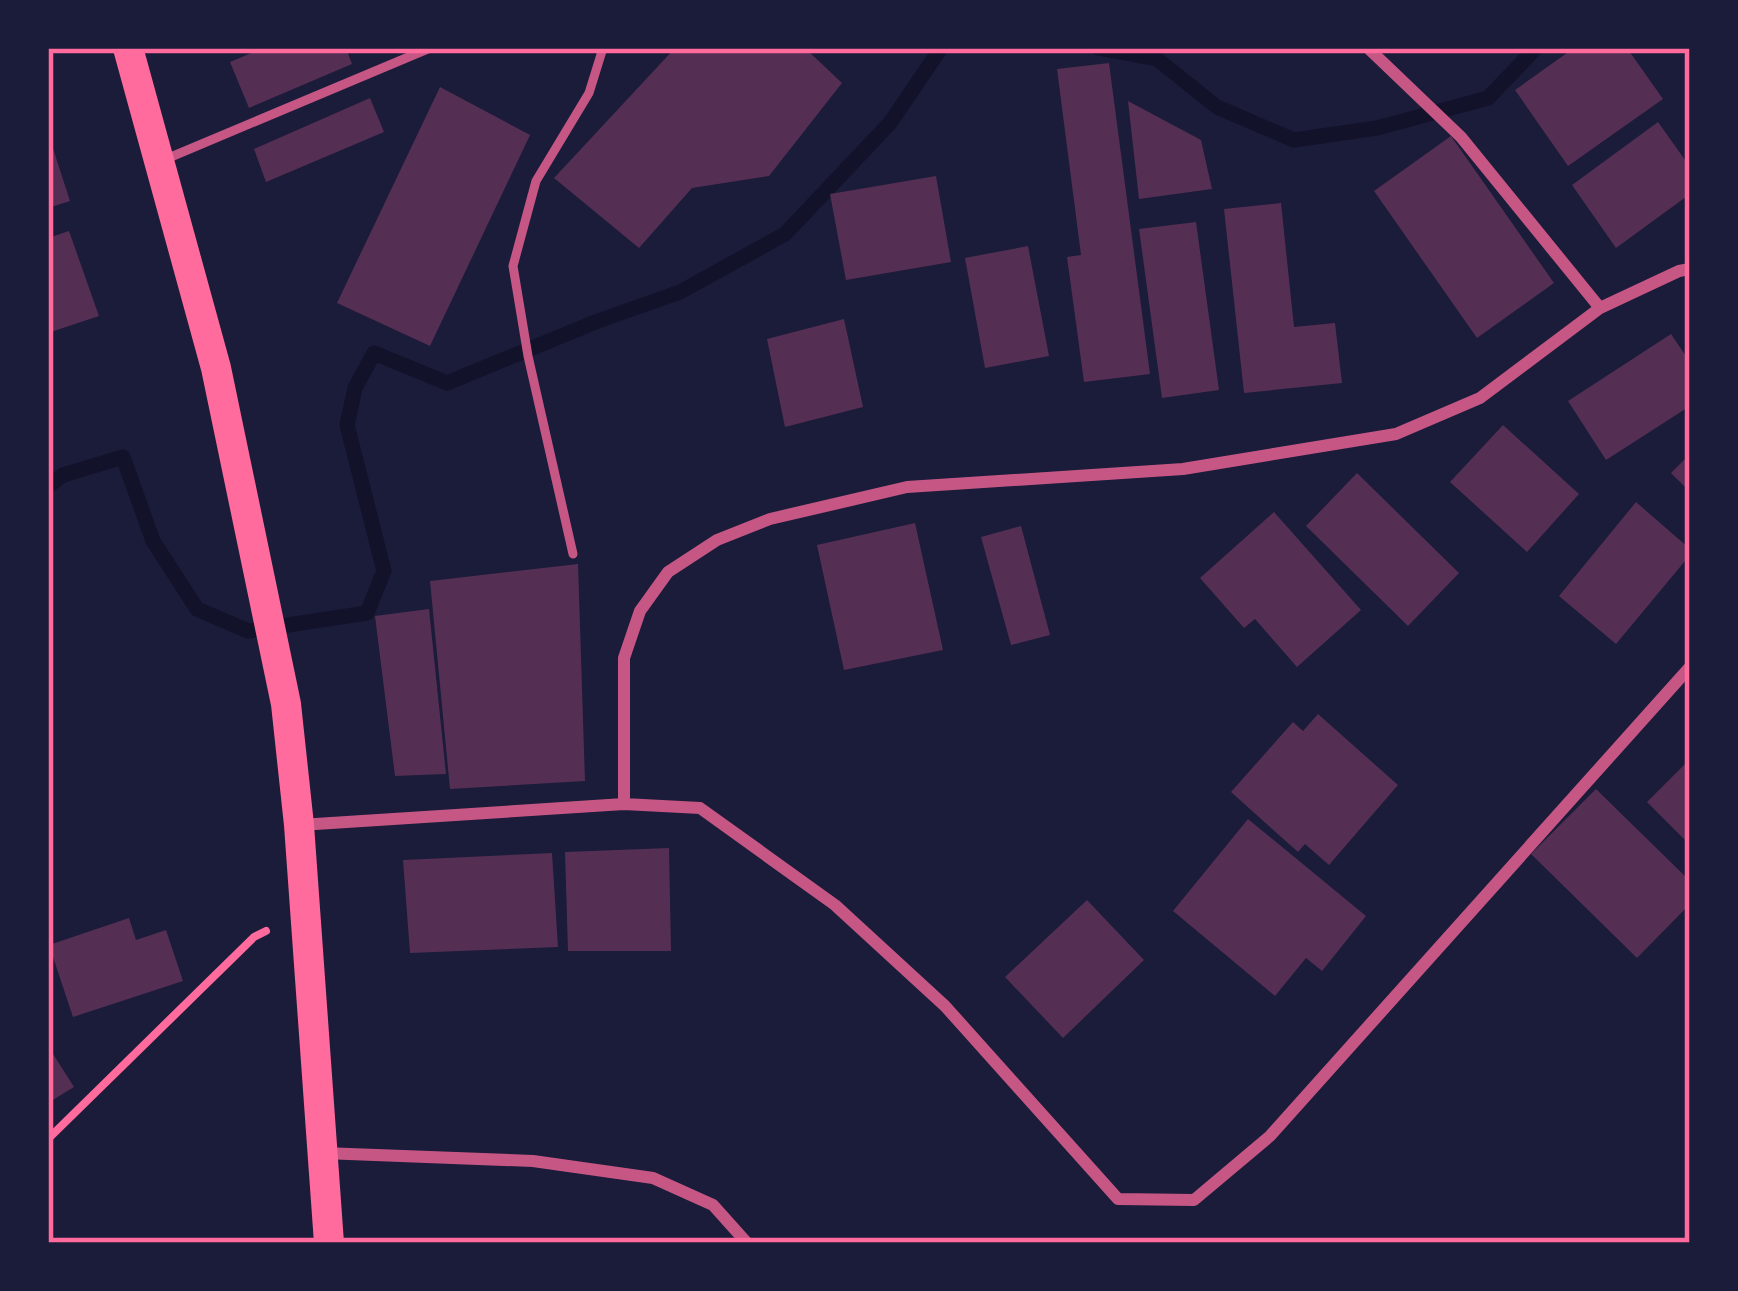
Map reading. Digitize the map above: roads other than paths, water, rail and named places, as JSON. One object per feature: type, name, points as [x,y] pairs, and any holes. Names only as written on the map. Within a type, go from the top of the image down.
[{"type":"main road","points":[[128,48],[216,368],[286,704],[306,914],[328,1243]]},
{"type":"street","points":[[1368,48],[1461,137],[1600,308]]},
{"type":"street","points":[[624,804],[624,658],[629,642],[640,611],[668,572],[717,540],[770,519],[907,488],[1183,469],[1396,434],[1480,398],[1600,308],[1690,269]]},
{"type":"street","points":[[299,825],[624,804],[700,808],[835,904],[945,1006],[1118,1199],[1194,1200],[1270,1136],[1690,667]]},
{"type":"street","points":[[322,1153],[533,1161],[653,1178],[713,1205],[747,1243]]},
{"type":"lane","points":[[160,161],[430,48]]},
{"type":"lane","points":[[573,554],[527,351],[513,266],[536,181],[589,94],[603,48]]},
{"type":"waterway","points":[[48,486],[63,475],[123,457],[153,541],[197,609],[248,631],[367,613],[384,571],[347,425],[355,388],[374,353],[447,383],[680,292],[785,234],[890,123],[941,48]]},
{"type":"waterway","points":[[1098,48],[1157,59],[1217,107],[1294,140],[1377,128],[1488,98],[1536,48]]}]
